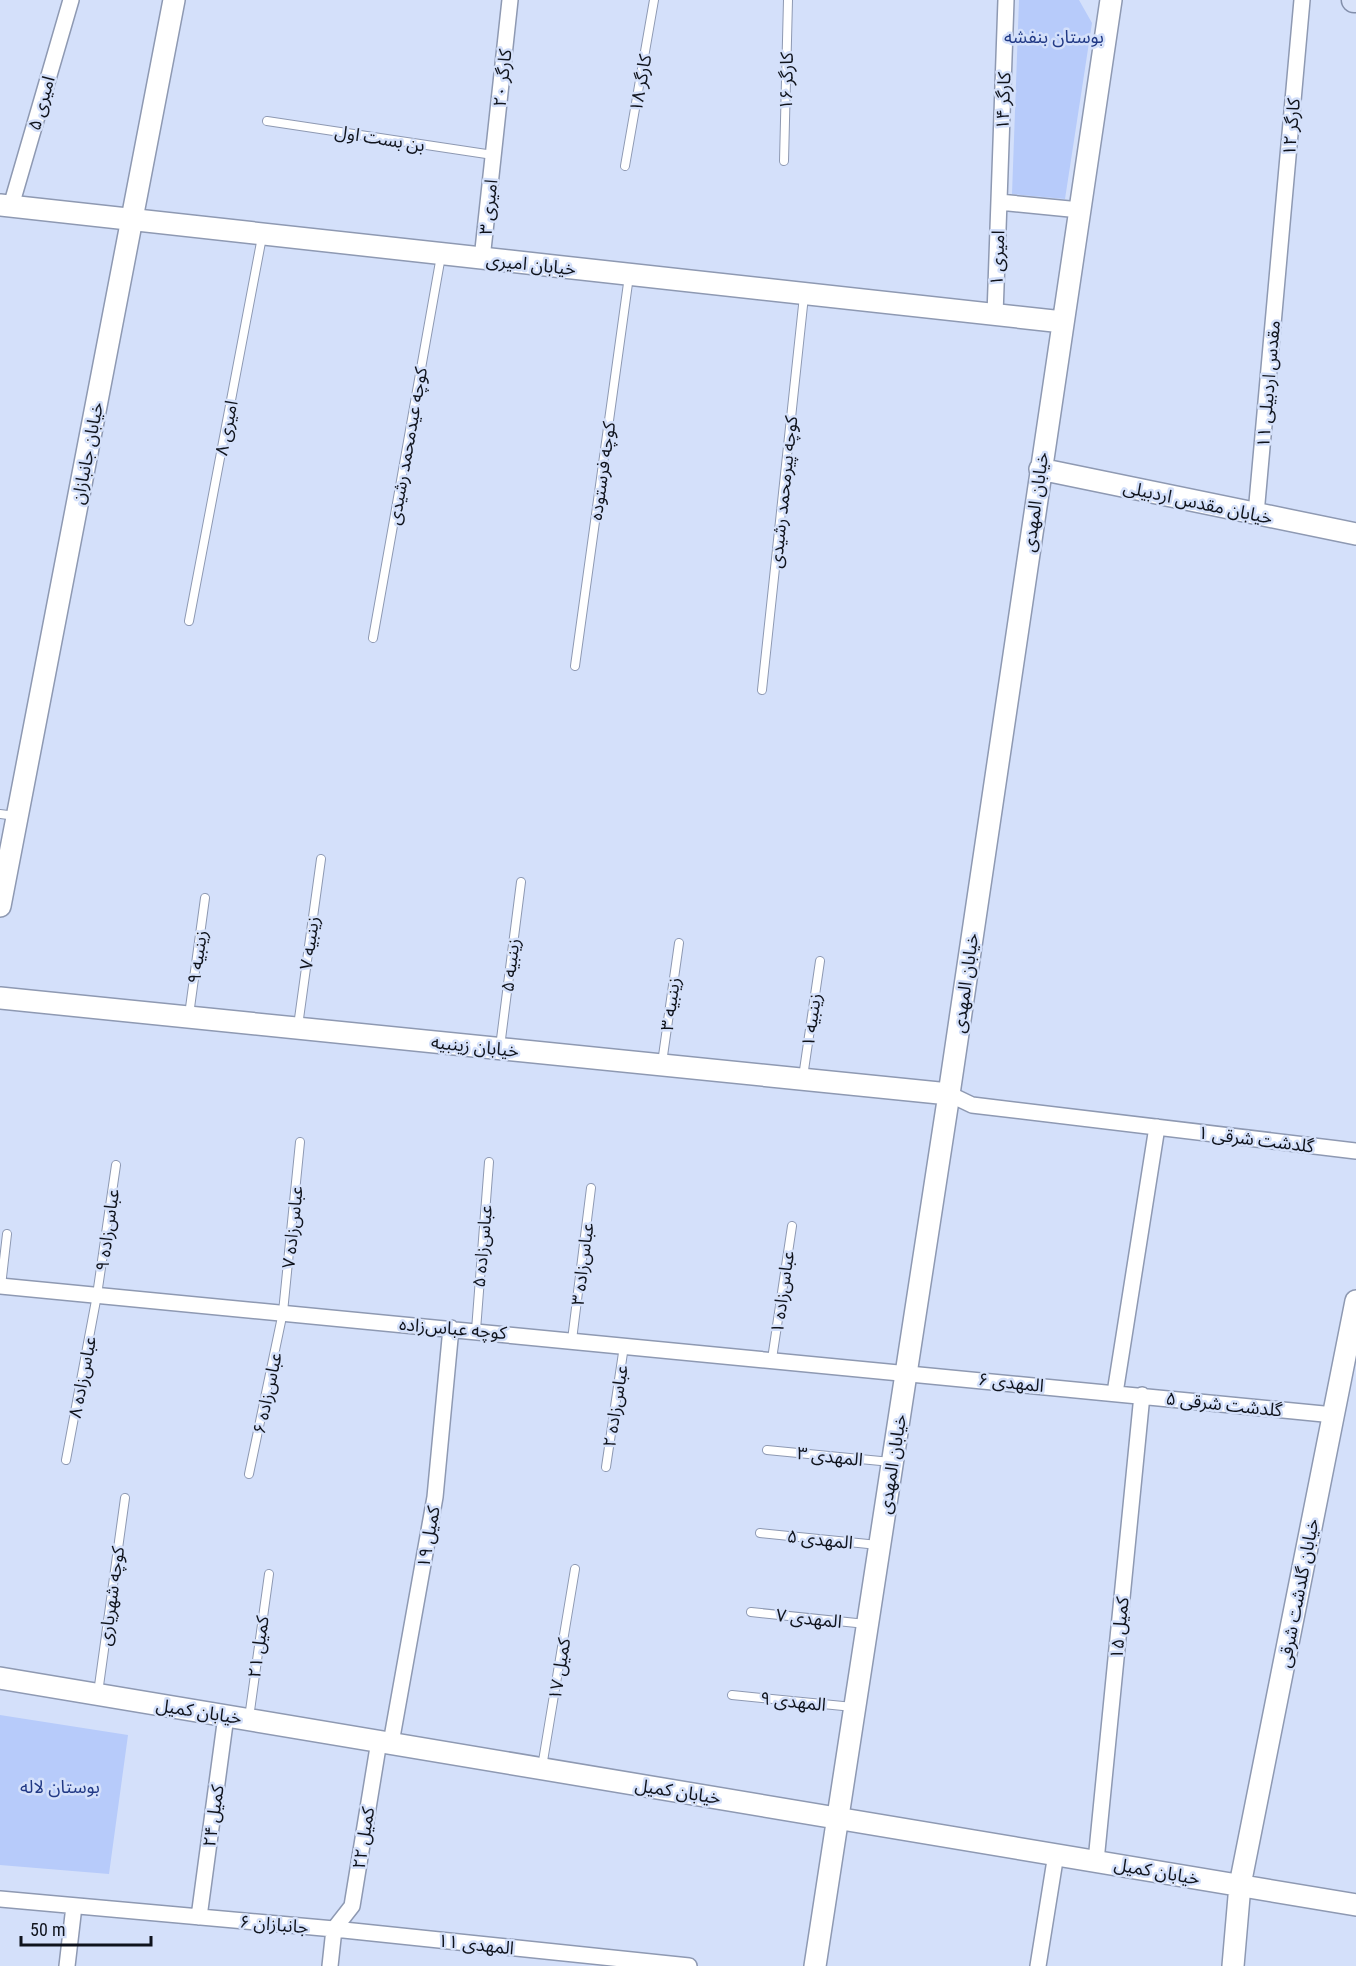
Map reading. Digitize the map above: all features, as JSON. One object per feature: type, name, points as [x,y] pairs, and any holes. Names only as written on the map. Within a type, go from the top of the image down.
[{"type":"street","name":"امیری ۵","points":[[5,206],[71,0]]},
{"type":"street","name":"خیابان جانبازان","points":[[0,906],[9,815],[132,221],[174,0]]},
{"type":"street","name":"کارگر ۲۰","points":[[493,155],[510,0]]},
{"type":"street","name":"کارگر ۱۴","points":[[999,202],[1006,0]]},
{"type":"street","name":"خیابان المهدی","points":[[815,1966],[949,1094],[1111,0]]},
{"type":"street","name":"کارگر ۱۲","points":[[1279,255],[1302,0]]},
{"type":"street","name":"امیری ۳","points":[[482,259],[493,155]]},
{"type":"street","points":[[999,202],[1080,210]]},
{"type":"street","name":"امیری ۱","points":[[995,315],[999,202]]},
{"type":"street","name":"خیابان امیری","points":[[5,206],[1063,322]]},
{"type":"street","name":"مقدس اردبیلی ۱۱","points":[[1256,514],[1279,255]]},
{"type":"street","name":"خیابان مقدس اردبیلی","points":[[1040,469],[1356,534]]},
{"type":"street","name":"خیابان زینبیه","points":[[0,998],[949,1094]]},
{"type":"street","name":"گلدشت شرقی ۱","points":[[949,1094],[972,1105],[1356,1151]]},
{"type":"street","points":[[1115,1393],[1157,1127]]},
{"type":"street","name":"کوچه عباس‌زاده","points":[[1,1286],[907,1371]]},
{"type":"street","name":"خیابان گلدشت شرقی","points":[[1233,1966],[1240,1885],[1356,1301]]},
{"type":"street","name":"کمیل ۱۹","points":[[385,1742],[435,1497],[451,1328]]},
{"type":"street","name":"المهدی ۶","points":[[907,1371],[1115,1393]]},
{"type":"street","name":"گلدشت شرقی ۵","points":[[1115,1393],[1334,1415]]},
{"type":"street","name":"کمیل ۱۵","points":[[1096,1861],[1142,1395]]},
{"type":"street","name":"خیابان کمیل","points":[[0,1678],[1356,1905]]},
{"type":"street","name":"کمیل ۲۴","points":[[199,1917],[226,1716]]},
{"type":"street","name":"کمیل ۲۲","points":[[334,1929],[352,1906],[385,1742]]},
{"type":"street","points":[[1038,1966],[1056,1854]]},
{"type":"street","name":"جانبازان ۶","points":[[0,1899],[334,1929]]},
{"type":"street","points":[[67,1966],[74,1905]]},
{"type":"street","points":[[330,1966],[334,1929]]},
{"type":"street","name":"المهدی ۱۱","points":[[334,1929],[689,1966]]},
{"type":"lane","name":"کارگر ۱۸","points":[[625,166],[654,0]]},
{"type":"lane","name":"کارگر ۱۶","points":[[784,161],[788,0]]},
{"type":"lane","name":"بن بست اول","points":[[267,121],[493,155]]},
{"type":"lane","name":"امیری ۸","points":[[189,621],[262,235]]},
{"type":"lane","name":"کوچه عیدمحمد رشیدی","points":[[373,638],[441,255]]},
{"type":"lane","name":"کوچه فرستوده","points":[[575,666],[629,275]]},
{"type":"lane","name":"کوچه پیرمحمد رشیدی","points":[[762,690],[804,294]]},
{"type":"lane","name":"زینبیه ۷","points":[[298,1028],[321,859]]},
{"type":"lane","name":"زینبیه ۵","points":[[500,1048],[521,882]]},
{"type":"lane","name":"زینبیه ۹","points":[[189,1017],[205,898]]},
{"type":"lane","name":"زینبیه ۳","points":[[662,1064],[679,944]]},
{"type":"lane","name":"زینبیه ۱","points":[[803,1079],[820,961]]},
{"type":"lane","name":"عباس‌زاده ۷","points":[[283,1312],[300,1142]]},
{"type":"lane","name":"عباس‌زاده ۵","points":[[476,1330],[489,1162]]},
{"type":"lane","name":"عباس‌زاده ۹","points":[[97,1295],[116,1165]]},
{"type":"lane","name":"عباس‌زاده ۳","points":[[572,1340],[591,1188]]},
{"type":"lane","name":"عباس‌زاده ۱","points":[[772,1359],[792,1226]]},
{"type":"lane","points":[[1,1286],[7,1234]]},
{"type":"lane","name":"عباس‌زاده ۸","points":[[66,1460],[97,1295]]},
{"type":"lane","name":"عباس‌زاده ۶","points":[[249,1474],[283,1312]]},
{"type":"lane","name":"عباس‌زاده ۲","points":[[606,1467],[624,1345]]},
{"type":"lane","name":"المهدی ۳","points":[[767,1450],[893,1462]]},
{"type":"lane","name":"کوچه شهریاری","points":[[98,1695],[125,1498]]},
{"type":"lane","name":"المهدی ۵","points":[[760,1533],[880,1545]]},
{"type":"lane","name":"کمیل ۱۷","points":[[542,1768],[575,1569]]},
{"type":"lane","name":"کمیل ۲۱","points":[[248,1719],[269,1574]]},
{"type":"lane","name":"المهدی ۷","points":[[751,1612],[868,1624]]},
{"type":"lane","name":"المهدی ۹","points":[[732,1695],[855,1707]]},
{"type":"green space","name":"بوستان بنفشه","points":[[1019,0],[1079,0],[1092,23],[1065,199],[1012,194]]},
{"type":"green space","name":"بوستان لاله","points":[[0,1715],[128,1735],[109,1874],[0,1865]]}]
